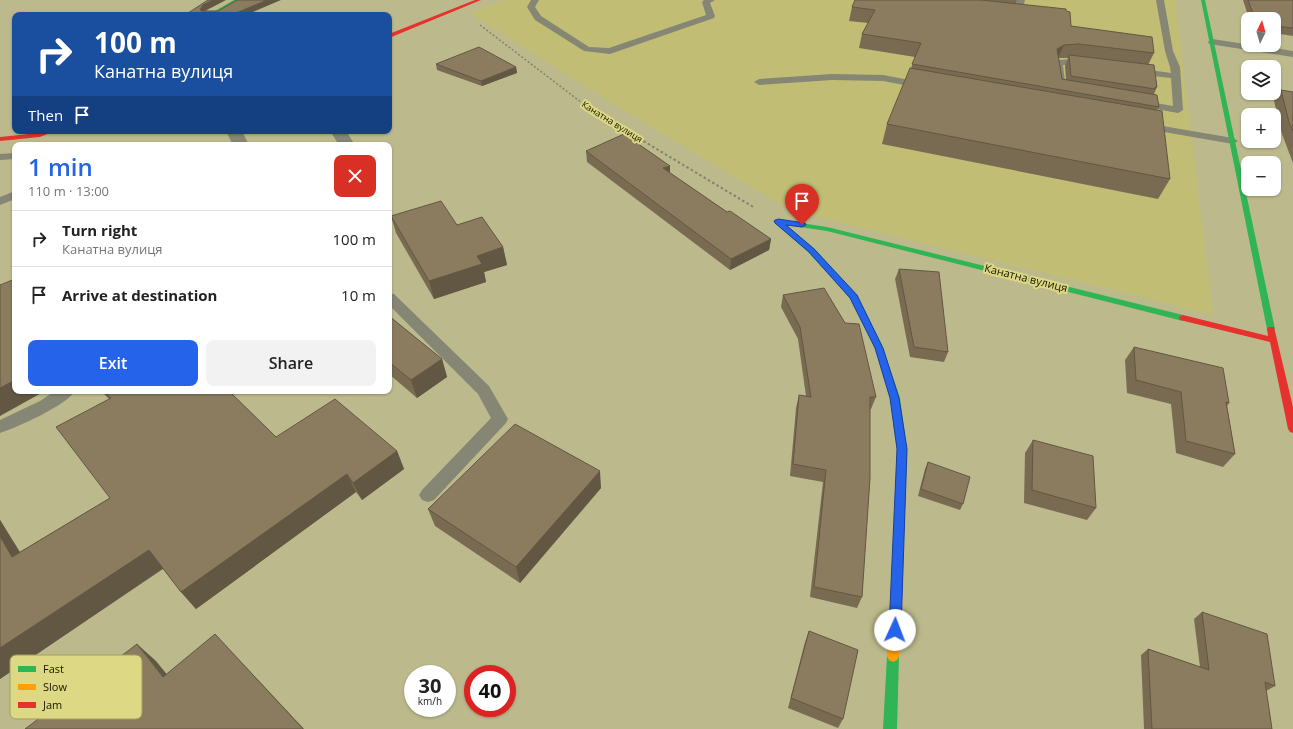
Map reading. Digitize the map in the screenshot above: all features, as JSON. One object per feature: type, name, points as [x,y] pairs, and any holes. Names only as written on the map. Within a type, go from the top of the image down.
[{"type":"street","points":[[216,12],[238,0]]},
{"type":"street","points":[[392,35],[479,0]]},
{"type":"street","points":[[1203,0],[1273,340],[1293,429]]},
{"type":"street","points":[[0,139],[43,134]]},
{"type":"street","points":[[778,221],[811,250],[854,296],[879,348],[894,398],[902,449],[890,729]]},
{"type":"street","name":"Канатна вулиця","points":[[778,221],[827,229],[1273,340]]},
{"type":"lane","points":[[534,0],[531,7],[538,18],[587,50],[610,51],[711,16],[707,0]]},
{"type":"lane","points":[[1002,13],[1018,15],[1021,0]]},
{"type":"lane","points":[[1131,102],[1178,110],[1175,67],[1169,51],[1160,0]]},
{"type":"lane","points":[[1212,42],[1293,54]]},
{"type":"lane","points":[[1060,91],[1058,63],[1073,62],[1097,65]]},
{"type":"lane","points":[[1129,70],[1176,76]]},
{"type":"lane","points":[[760,82],[832,77],[883,78],[937,88]]},
{"type":"lane","points":[[1132,123],[1233,142]]},
{"type":"lane","points":[[0,157],[12,156]]},
{"type":"lane","points":[[0,201],[12,196]]},
{"type":"lane","points":[[392,300],[484,390],[500,419],[428,495]]},
{"type":"lane","points":[[0,427],[46,405],[62,394]]},
{"type":"path","name":"Канатна вулиця","points":[[457,8],[590,109],[778,221]]},
{"type":"shaded area","points":[[506,0],[1175,0],[1213,315],[790,210],[605,99],[470,13]]},
{"type":"building","points":[[208,0],[213,0],[203,5],[200,10],[218,11],[237,0],[267,0],[238,12],[190,12]]},
{"type":"building","points":[[855,0],[981,0],[1066,9],[1066,11],[1070,12],[1071,26],[1152,37],[1154,53],[1079,44],[1064,45],[1057,49],[1062,79],[1157,95],[1159,107],[912,64],[921,43],[862,34],[875,10],[852,7]]},
{"type":"building","points":[[1248,0],[1293,0],[1293,28],[1281,27],[1281,12],[1252,12]]},
{"type":"building","points":[[479,47],[516,67],[481,81],[436,64]]},
{"type":"building","points":[[1069,55],[1154,65],[1157,87],[1155,87],[1155,89],[1071,76]]},
{"type":"building","points":[[910,68],[1162,111],[1170,179],[887,124]]},
{"type":"building","points":[[1281,90],[1293,92],[1293,131],[1289,122]]},
{"type":"building","points":[[624,134],[670,166],[663,168],[727,212],[730,211],[771,239],[731,259],[586,151]]},
{"type":"building","points":[[441,201],[457,225],[482,217],[503,247],[477,256],[482,264],[429,281],[392,216]]},
{"type":"building","points":[[899,269],[939,272],[948,352],[914,347]]},
{"type":"building","points":[[12,280],[12,382],[0,388],[0,285]]},
{"type":"building","points":[[824,288],[845,323],[859,324],[876,397],[870,397],[870,478],[862,597],[814,587],[826,470],[793,464],[799,395],[811,397],[800,327],[783,295]]},
{"type":"building","points":[[392,318],[442,359],[411,380],[392,364]]},
{"type":"building","points":[[1134,347],[1223,368],[1229,403],[1226,402],[1235,454],[1186,441],[1181,392],[1136,380]]},
{"type":"building","points":[[107,394],[232,394],[276,437],[335,399],[397,451],[353,483],[347,474],[181,592],[149,550],[0,648],[0,536],[12,557],[110,498],[56,427],[111,398]]},
{"type":"building","points":[[515,424],[600,471],[516,567],[428,509]]},
{"type":"building","points":[[1033,440],[1093,456],[1096,508],[1032,490]]},
{"type":"building","points":[[928,462],[970,477],[963,504],[921,489]]},
{"type":"building","points":[[1202,612],[1267,634],[1275,686],[1265,682],[1272,729],[1152,729],[1148,649],[1209,670]]},
{"type":"building","points":[[809,631],[858,650],[843,719],[791,698]]},
{"type":"building","points":[[215,634],[303,729],[25,729],[38,719],[142,719],[142,655],[123,655],[137,644],[163,677]]},
{"type":"traffic: fast","points":[[216,12],[238,0]]},
{"type":"traffic: fast","points":[[1203,0],[1271,329]]},
{"type":"traffic: fast","points":[[778,221],[811,250],[854,297],[879,348],[895,398],[902,449],[900,503]]},
{"type":"traffic: fast","points":[[778,221],[827,229],[1183,318]]},
{"type":"traffic: fast","points":[[890,729],[893,656]]},
{"type":"traffic: slow","points":[[893,656],[900,503]]},
{"type":"traffic: jam","points":[[392,35],[479,0]]},
{"type":"traffic: jam","points":[[0,139],[43,134]]},
{"type":"traffic: jam","points":[[1183,318],[1273,340]]},
{"type":"traffic: jam","points":[[1271,329],[1293,429]]},
{"type":"route","points":[[802,225],[778,221],[811,250],[854,296],[879,348],[894,398],[902,449],[895,630]]}]
